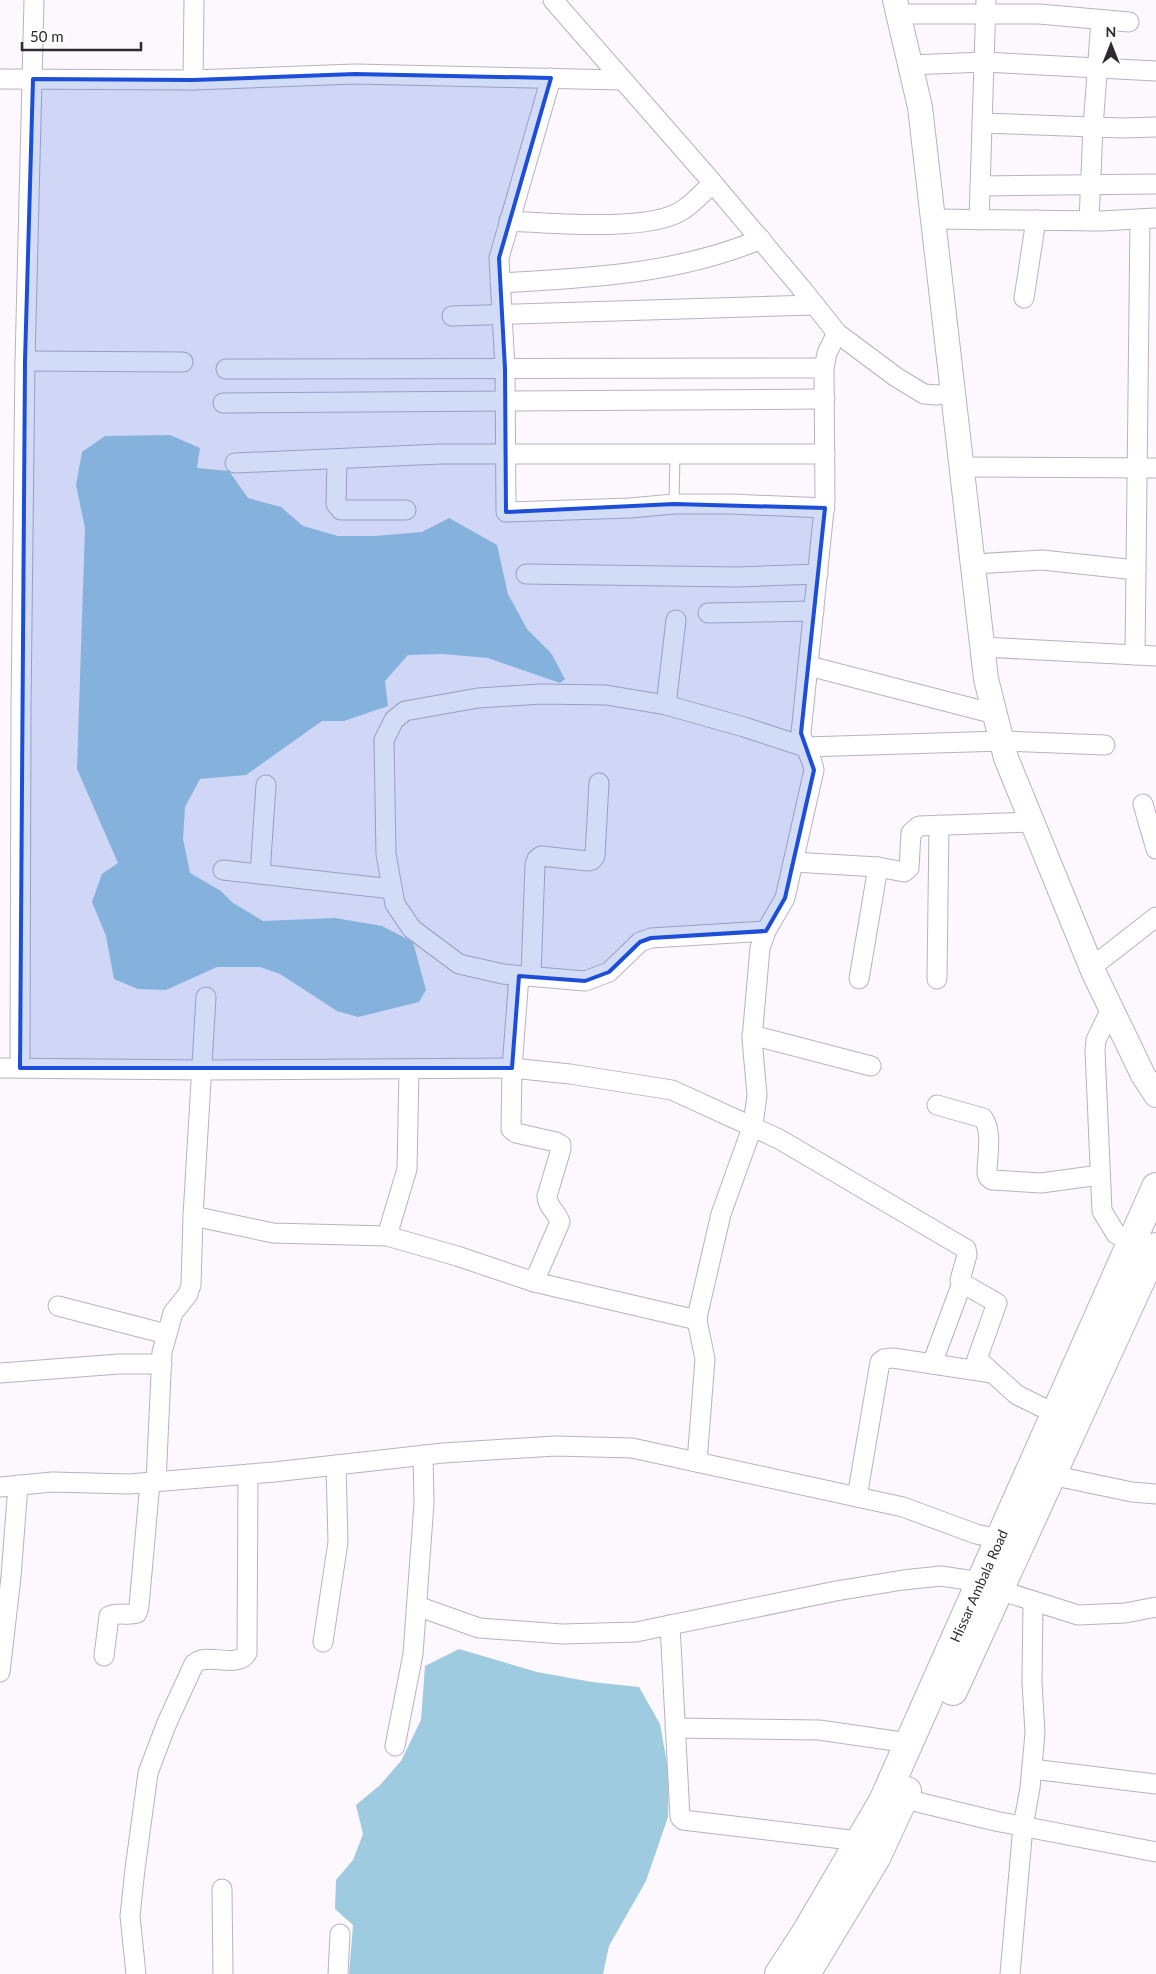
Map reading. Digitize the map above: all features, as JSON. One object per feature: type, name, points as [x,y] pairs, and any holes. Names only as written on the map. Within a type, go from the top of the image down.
[{"type":"main road","name":"Hissar Ambala Road","points":[[778,1974],[805,1934],[859,1841],[895,1796],[1144,1244],[1156,1187]]},
{"type":"main road","name":"Hissar Ambala Road","points":[[806,1974],[876,1858],[909,1743],[990,1586]]},
{"type":"street","points":[[20,1068],[25,361],[34,79],[34,0]]},
{"type":"street","points":[[193,80],[194,0]]},
{"type":"street","points":[[552,0],[761,239],[837,333],[896,377],[924,394],[937,396],[954,392]]},
{"type":"street","points":[[1129,22],[986,7],[897,7],[920,107],[986,679],[1006,758],[1092,968],[1143,1075],[1156,1095]]},
{"type":"street","points":[[978,220],[986,7]]},
{"type":"street","points":[[1089,221],[1093,127],[1101,20]]},
{"type":"street","points":[[911,65],[984,62],[1156,71]]},
{"type":"street","points":[[0,79],[193,80],[355,74],[623,80]]},
{"type":"street","points":[[551,78],[499,258],[505,369],[506,512],[630,508],[674,504],[731,504],[825,508]]},
{"type":"street","points":[[982,123],[1156,128]]},
{"type":"street","points":[[510,221],[590,224],[658,219],[681,211],[713,183]]},
{"type":"street","points":[[980,186],[1156,184]]},
{"type":"street","points":[[933,219],[1089,221],[1148,219],[1137,470],[1135,655]]},
{"type":"street","points":[[1024,298],[1036,220]]},
{"type":"street","points":[[500,284],[590,278],[660,268],[740,248],[761,239]]},
{"type":"street","points":[[452,316],[815,305]]},
{"type":"street","points":[[697,1462],[704,1359],[697,1320],[721,1214],[753,1126],[757,1094],[752,1034],[758,962],[766,931],[785,898],[814,770],[813,761],[802,742],[801,733],[825,508],[824,368],[826,353],[837,333]]},
{"type":"street","points":[[25,361],[183,362]]},
{"type":"street","points":[[226,369],[824,368]]},
{"type":"street","points":[[224,403],[825,399]]},
{"type":"street","points":[[235,463],[441,454],[825,454]]},
{"type":"street","points":[[337,459],[336,504],[341,510],[406,510]]},
{"type":"street","points":[[962,467],[1137,470],[1156,468]]},
{"type":"street","points":[[973,564],[1042,560],[1136,570]]},
{"type":"street","points":[[526,574],[738,577],[818,574]]},
{"type":"street","points":[[708,613],[814,611]]},
{"type":"street","points":[[666,705],[676,620]]},
{"type":"street","points":[[982,647],[1156,656]]},
{"type":"street","points":[[809,666],[995,714]]},
{"type":"street","points":[[766,931],[651,938],[640,942],[610,972],[585,981],[502,974],[459,964],[412,929],[395,904],[386,854],[384,740],[394,720],[405,712],[478,698],[542,694],[606,695],[666,705],[744,727],[805,747],[1002,741],[1105,745]]},
{"type":"street","points":[[534,1282],[560,1222],[558,1216],[548,1204],[547,1196],[561,1149],[561,1145],[556,1142],[516,1133],[511,1129],[512,1068],[525,976],[535,865],[537,859],[541,856],[592,860],[595,856],[599,782]]},
{"type":"street","points":[[260,874],[266,785]]},
{"type":"street","points":[[1143,804],[1156,849]]},
{"type":"street","points":[[793,862],[878,867],[904,872],[909,868],[911,833],[919,826],[1033,822]]},
{"type":"street","points":[[937,978],[939,824]]},
{"type":"street","points":[[859,979],[878,867]]},
{"type":"street","points":[[223,870],[392,889]]},
{"type":"street","points":[[1092,968],[1156,916]]},
{"type":"street","points":[[104,1656],[109,1616],[115,1613],[132,1615],[137,1613],[139,1606],[153,1482],[166,1334],[173,1313],[188,1294],[191,1285],[193,1216],[206,996]]},
{"type":"street","points":[[1111,1009],[1096,1040],[1095,1050],[1102,1211],[1116,1234],[1144,1244]]},
{"type":"street","points":[[752,1034],[871,1066]]},
{"type":"street","points":[[0,1068],[201,1070],[512,1068],[570,1074],[672,1090],[779,1139],[966,1248],[967,1255],[960,1276],[962,1283],[932,1364]]},
{"type":"street","points":[[387,1236],[407,1169],[409,1070]]},
{"type":"street","points":[[937,1105],[983,1118],[987,1123],[987,1173],[988,1177],[992,1180],[1041,1183],[1100,1175]]},
{"type":"street","points":[[193,1216],[273,1233],[387,1236],[457,1256],[534,1282],[697,1320]]},
{"type":"street","points":[[962,1283],[997,1303],[977,1359],[1017,1396],[1065,1419]]},
{"type":"street","points":[[58,1306],[166,1334]]},
{"type":"street","points":[[857,1497],[880,1362],[884,1359],[893,1358],[992,1373]]},
{"type":"street","points":[[0,1373],[119,1364],[162,1364]]},
{"type":"street","points":[[0,1672],[11,1577],[9,1486],[52,1482],[128,1484],[248,1474],[423,1455],[555,1446],[632,1448],[903,1507],[976,1534],[1010,1541]]},
{"type":"street","points":[[395,1746],[413,1654],[424,1503],[423,1455]]},
{"type":"street","points":[[323,1642],[338,1542],[336,1465]]},
{"type":"street","points":[[1041,1473],[1132,1492],[1156,1494]]},
{"type":"street","points":[[136,1974],[130,1916],[148,1773],[166,1725],[194,1664],[203,1658],[237,1660],[244,1658],[247,1653],[248,1474]]},
{"type":"street","points":[[417,1606],[479,1628],[562,1634],[636,1632],[836,1591],[941,1576],[990,1586],[1078,1615],[1125,1613],[1156,1607]]},
{"type":"street","points":[[1010,1974],[1023,1826],[1032,1769],[1035,1732],[1032,1682],[1033,1601]]},
{"type":"street","points":[[670,1624],[679,1813],[683,1820],[859,1841]]},
{"type":"street","points":[[675,1728],[819,1730],[909,1743]]},
{"type":"street","points":[[1032,1769],[1156,1784]]},
{"type":"street","points":[[895,1796],[1023,1826],[1156,1852]]},
{"type":"street","points":[[222,1889],[223,1974]]},
{"type":"street","points":[[338,1974],[340,1934]]},
{"type":"lane","points":[[674,504],[675,454]]},
{"type":"highlighted area","points":[[355,74],[551,78],[499,258],[505,369],[506,512],[674,504],[825,508],[801,733],[814,770],[785,898],[766,931],[651,938],[640,942],[609,972],[585,981],[519,976],[512,1068],[20,1068],[25,361],[33,79],[193,80]]},
{"type":"water","points":[[170,435],[200,448],[197,468],[229,471],[248,498],[281,507],[303,526],[338,536],[375,536],[422,532],[449,518],[497,545],[508,594],[527,629],[551,653],[565,679],[560,683],[488,658],[443,654],[408,655],[385,681],[388,706],[344,721],[322,721],[246,775],[200,779],[185,807],[183,839],[190,873],[221,891],[233,903],[263,921],[335,918],[382,926],[413,942],[426,990],[419,1002],[358,1017],[337,1011],[280,974],[260,967],[217,967],[166,990],[138,989],[114,979],[106,936],[92,902],[102,874],[118,863],[77,769],[85,528],[76,485],[82,452],[105,436]]},
{"type":"water","points":[[459,1649],[537,1672],[592,1682],[639,1687],[660,1724],[669,1775],[668,1817],[646,1881],[609,1946],[603,1974],[349,1974],[353,1925],[335,1909],[336,1880],[353,1860],[363,1834],[356,1805],[380,1785],[401,1761],[421,1720],[425,1666]]}]
